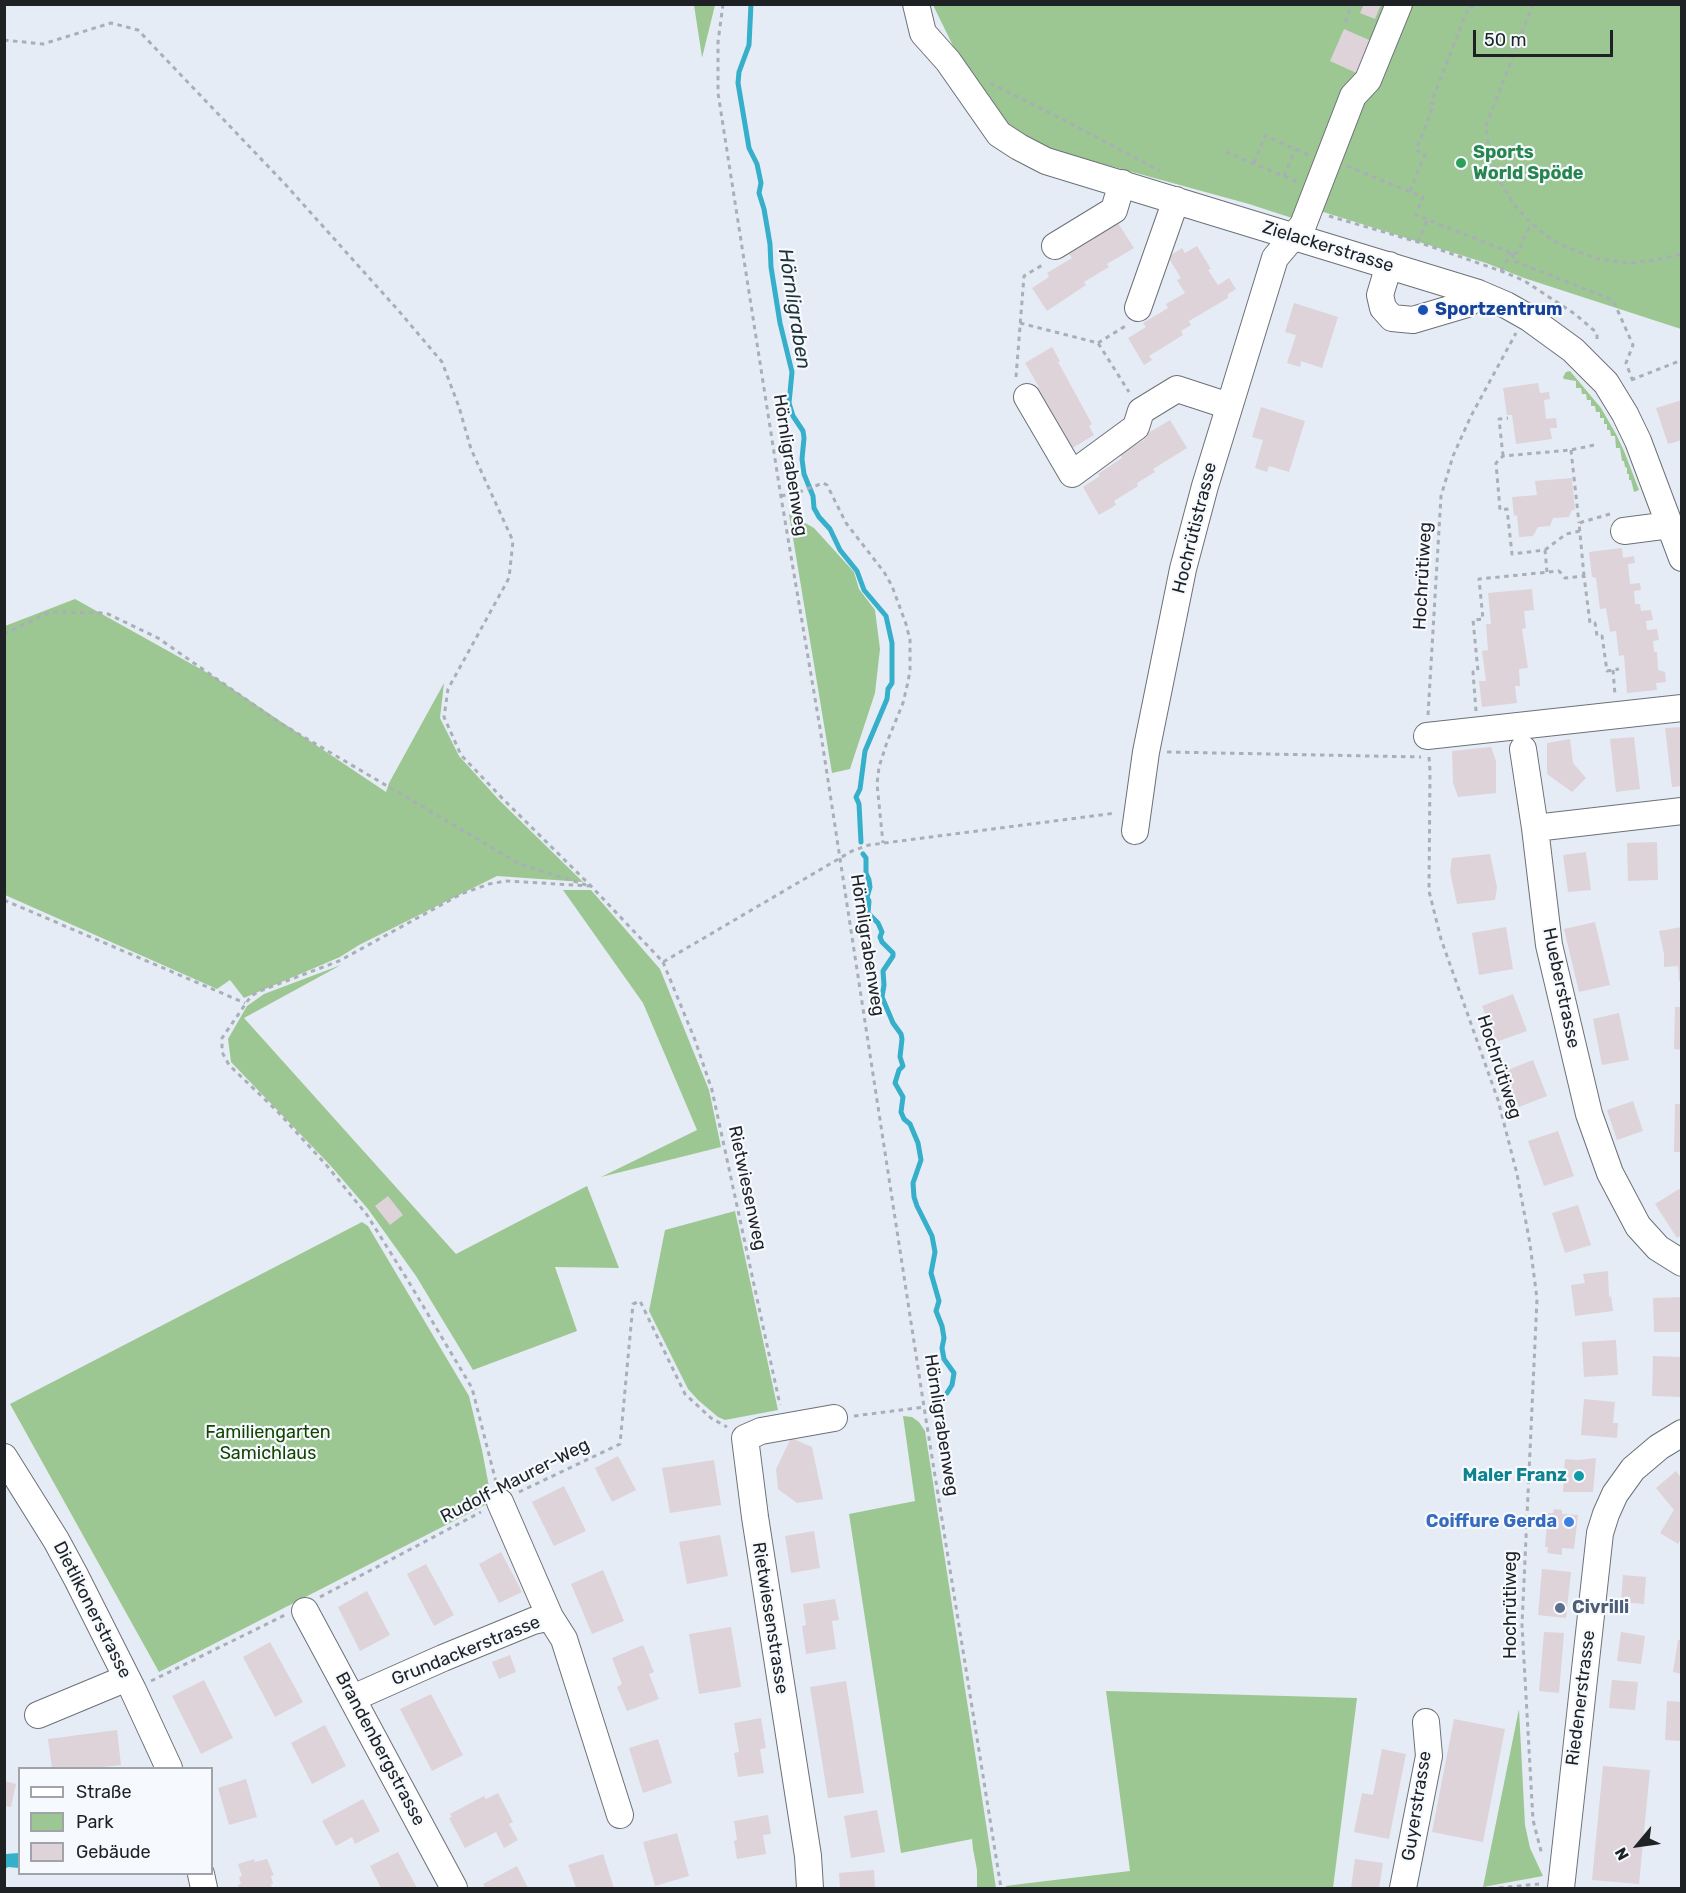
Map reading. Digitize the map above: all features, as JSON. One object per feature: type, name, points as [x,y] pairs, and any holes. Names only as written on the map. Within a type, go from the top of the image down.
[{"type":"street","name":"Zielackerstrasse","points":[[916,4],[923,33],[962,80],[999,134],[1046,161],[1478,293],[1526,316],[1573,350],[1606,383],[1638,441],[1682,558]]},
{"type":"street","name":"Hochrütistrasse","points":[[1136,820],[1146,752],[1183,568],[1205,486],[1275,258],[1303,225],[1353,96],[1368,80],[1399,4]]},
{"type":"street","points":[[1055,246],[1114,210],[1122,183]]},
{"type":"street","points":[[1138,308],[1176,200]]},
{"type":"street","points":[[1389,265],[1380,295],[1383,308],[1392,318],[1413,320],[1467,304],[1478,293]]},
{"type":"street","points":[[1027,397],[1072,474],[1136,427],[1141,411],[1177,389],[1229,406]]},
{"type":"street","points":[[1619,522],[1670,525]]},
{"type":"street","points":[[1428,747],[1479,730],[1682,708]]},
{"type":"street","name":"Hueberstrasse","points":[[1523,749],[1549,945],[1589,1114],[1610,1173],[1638,1226],[1658,1248],[1682,1263]]},
{"type":"street","points":[[1535,828],[1682,811]]},
{"type":"street","points":[[745,1438],[761,1431],[834,1418]]},
{"type":"street","name":"Riedenerstrasse","points":[[1561,1886],[1600,1533],[1615,1494],[1633,1469],[1659,1447],[1682,1433]]},
{"type":"street","name":"Rietwiesenstrasse","points":[[745,1438],[755,1517],[808,1856],[810,1888]]},
{"type":"street","name":"Dietlikonerstrasse","points":[[4,1457],[56,1540],[130,1684],[169,1767]]},
{"type":"street","points":[[500,1502],[550,1617]]},
{"type":"street","name":"Brandenbergstrasse","points":[[303,1608],[454,1888]]},
{"type":"street","name":"Grundackerstrasse","points":[[353,1698],[513,1629],[550,1617],[564,1639],[620,1815]]},
{"type":"street","points":[[38,1715],[130,1684]]},
{"type":"street","name":"Guyerstrasse","points":[[1403,1888],[1429,1756],[1426,1722]]},
{"type":"path","name":"Hörnligrabenweg","points":[[723,4],[718,42],[718,93],[1001,1888]]},
{"type":"path","points":[[1345,22],[1352,4]]},
{"type":"path","points":[[1410,191],[1425,154],[1416,150],[1434,104],[1431,103],[1469,6],[1474,8],[1476,4]]},
{"type":"path","points":[[1532,5],[1486,126],[1489,153],[1500,182],[1515,206],[1532,223],[1552,240],[1571,249],[1598,259],[1629,263],[1682,254]]},
{"type":"path","points":[[4,40],[43,44],[111,23],[138,30],[285,184],[398,310],[441,362],[459,407],[471,449],[513,541],[509,578],[448,689],[444,717],[461,755],[663,962],[840,856],[869,845],[1136,820]]},
{"type":"path","points":[[984,80],[1166,174]]},
{"type":"path","points":[[1254,163],[1265,136],[1423,197],[1416,215],[1512,254]]},
{"type":"path","points":[[1284,176],[1295,149]]},
{"type":"path","points":[[1227,152],[1316,190]]},
{"type":"path","points":[[1418,242],[1427,220]]},
{"type":"path","points":[[1501,271],[1512,254],[1518,252],[1532,223]]},
{"type":"path","points":[[1027,397],[1016,378],[1024,276],[1049,261],[1055,246]]},
{"type":"path","points":[[1512,254],[1512,260],[1613,300],[1633,345],[1626,363],[1632,379]]},
{"type":"path","points":[[1098,343],[1135,320],[1138,308]]},
{"type":"path","name":"Hochrütiweg","points":[[1526,316],[1471,416],[1453,456],[1441,496],[1428,747],[1429,891],[1442,939],[1498,1100],[1517,1174],[1537,1299],[1522,1624],[1532,1808],[1539,1849]]},
{"type":"path","points":[[1020,323],[1098,343],[1141,411]]},
{"type":"path","points":[[1627,383],[1682,360]]},
{"type":"path","points":[[1503,456],[1499,419],[1508,418]]},
{"type":"path","points":[[1580,531],[1566,534],[1545,550],[1512,554],[1507,509],[1500,510],[1496,463],[1503,456],[1571,450],[1594,445]]},
{"type":"path","points":[[1571,450],[1590,623],[1595,623],[1597,636],[1602,636],[1607,671],[1619,669]]},
{"type":"path","points":[[781,496],[823,483],[827,485],[846,523],[888,579],[906,624],[910,640],[908,682],[903,703],[879,767],[877,784],[883,843]]},
{"type":"path","points":[[1579,522],[1619,522]]},
{"type":"path","points":[[1545,550],[1547,572]]},
{"type":"path","points":[[1479,730],[1473,672],[1478,671],[1473,620],[1483,619],[1479,579],[1559,571],[1565,578],[1584,576]]},
{"type":"path","points":[[4,634],[50,612],[106,614],[158,638],[280,723],[520,864],[591,886]]},
{"type":"path","points":[[1146,752],[1428,747]]},
{"type":"path","points":[[500,1502],[472,1388],[402,1270],[367,1215],[328,1167],[279,1112],[229,1065],[222,1052],[222,1038],[251,996],[339,961],[461,894],[489,884],[506,881],[591,886]]},
{"type":"path","points":[[4,900],[245,1003]]},
{"type":"path","name":"Rietwiesenweg","points":[[663,962],[695,1040],[712,1090],[785,1426]]},
{"type":"path","name":"Rudolf-Maurer-Weg","points":[[130,1684],[303,1608],[500,1502],[620,1444],[633,1304],[640,1301],[685,1394],[711,1418],[745,1438]]},
{"type":"path","points":[[834,1418],[924,1407]]},
{"type":"path","points":[[1499,1888],[1561,1886]]},
{"type":"green space","points":[[694,5],[715,5],[702,58],[702,57]]},
{"type":"green space","name":"Sports World Spöde","points":[[933,5],[1681,5],[1681,329],[1524,278],[1486,263],[1317,210],[1295,219],[1249,204],[1052,150],[1001,121],[956,52]]},
{"type":"green space","points":[[1570,371],[1601,408],[1624,451],[1639,490],[1634,492],[1627,468],[1622,461],[1620,448],[1616,448],[1615,436],[1611,436],[1610,430],[1607,430],[1604,418],[1600,418],[1600,412],[1596,412],[1595,406],[1591,406],[1591,400],[1587,400],[1586,394],[1582,394],[1581,388],[1576,388],[1576,381],[1564,379],[1566,372]]},
{"type":"green space","points":[[789,514],[814,528],[854,572],[859,589],[875,610],[880,649],[875,693],[850,769],[832,773]]},
{"type":"green space","points":[[75,599],[213,676],[386,792],[444,683],[440,718],[459,756],[499,800],[583,882],[497,876],[359,945],[340,957],[244,998],[230,980],[217,989],[5,895],[5,626]]},
{"type":"green space","points":[[563,890],[591,890],[660,969],[709,1090],[721,1147],[601,1177],[697,1130],[643,1003]]},
{"type":"green space","points":[[341,965],[244,1018],[456,1254],[587,1186],[619,1268],[555,1267],[577,1331],[473,1370],[416,1276],[368,1209],[330,1165],[231,1062],[228,1039],[247,1006],[264,994]]},
{"type":"green space","points":[[735,1211],[778,1410],[725,1420],[718,1417],[688,1389],[649,1311],[665,1230]]},
{"type":"green space","name":"Familiengarten Samichlaus","points":[[362,1222],[368,1226],[469,1396],[490,1492],[489,1503],[159,1672],[10,1404]]},
{"type":"green space","points":[[903,1416],[912,1417],[925,1431],[996,1888],[977,1888],[977,1870],[972,1839],[901,1853],[849,1514],[915,1501]]},
{"type":"green space","points":[[1106,1691],[1357,1698],[1333,1888],[1006,1888],[1006,1886],[1130,1871]]},
{"type":"green space","points":[[1519,1709],[1525,1825],[1530,1848],[1543,1876],[1483,1887]]},
{"type":"water","points":[[18,1853],[18,1868],[5,1869],[5,1854]]},
{"type":"building","points":[[1364,4],[1381,4],[1375,19],[1360,13]]},
{"type":"building","points":[[1344,29],[1376,43],[1363,76],[1330,61]]},
{"type":"building","points":[[1116,220],[1134,248],[1107,264],[1109,267],[1084,282],[1086,285],[1047,311],[1032,288],[1049,277],[1047,273],[1072,258],[1069,254],[1094,239],[1092,234]]},
{"type":"building","points":[[1197,246],[1218,285],[1229,278],[1236,289],[1228,294],[1228,298],[1189,321],[1191,325],[1181,331],[1183,335],[1149,356],[1152,360],[1144,365],[1128,338],[1146,327],[1143,323],[1168,308],[1166,304],[1185,293],[1177,280],[1181,278],[1168,257],[1182,248],[1185,253]]},
{"type":"building","points":[[1294,303],[1338,317],[1322,368],[1301,361],[1300,367],[1287,363],[1296,335],[1285,332]]},
{"type":"building","points":[[1052,347],[1092,424],[1089,426],[1094,435],[1069,450],[1025,363]]},
{"type":"building","points":[[1538,383],[1540,393],[1549,392],[1550,399],[1544,400],[1546,419],[1556,418],[1557,428],[1550,428],[1552,439],[1516,444],[1512,415],[1507,415],[1503,388]]},
{"type":"building","points":[[1682,400],[1682,440],[1668,444],[1656,408]]},
{"type":"building","points":[[1261,407],[1305,421],[1289,472],[1269,466],[1267,472],[1255,468],[1263,440],[1252,437]]},
{"type":"building","points":[[1170,420],[1187,448],[1153,469],[1155,472],[1114,501],[1116,505],[1099,515],[1083,487],[1122,458],[1120,455],[1145,439],[1143,436]]},
{"type":"building","points":[[1572,478],[1575,510],[1572,510],[1569,517],[1553,518],[1550,526],[1538,527],[1533,536],[1519,537],[1517,515],[1514,516],[1512,497],[1537,495],[1535,481]]},
{"type":"building","points":[[1622,548],[1623,558],[1634,556],[1635,563],[1628,564],[1630,584],[1640,583],[1641,590],[1634,591],[1635,604],[1640,604],[1641,611],[1651,610],[1653,620],[1646,621],[1647,630],[1657,629],[1659,640],[1653,641],[1654,652],[1657,652],[1658,670],[1665,672],[1666,682],[1656,683],[1657,690],[1627,693],[1624,655],[1619,656],[1616,631],[1610,632],[1606,608],[1600,609],[1596,578],[1592,577],[1589,552]]},
{"type":"building","points":[[1532,589],[1534,610],[1524,611],[1526,628],[1522,629],[1528,668],[1519,669],[1520,686],[1515,686],[1517,703],[1482,707],[1479,681],[1486,681],[1482,651],[1488,650],[1486,624],[1491,624],[1488,593]]},
{"type":"building","points":[[1682,727],[1682,786],[1672,787],[1665,728]]},
{"type":"building","points":[[1634,737],[1640,789],[1616,792],[1610,739]]},
{"type":"building","points":[[1570,739],[1573,763],[1586,778],[1572,792],[1547,774],[1547,743]]},
{"type":"building","points":[[1491,747],[1496,761],[1496,793],[1458,797],[1453,783],[1452,751]]},
{"type":"building","points":[[1657,842],[1658,880],[1628,881],[1627,843]]},
{"type":"building","points":[[1586,852],[1591,890],[1568,892],[1563,855]]},
{"type":"building","points":[[1490,854],[1497,887],[1495,900],[1457,904],[1450,872],[1452,858]]},
{"type":"building","points":[[1595,922],[1610,985],[1579,992],[1564,929]]},
{"type":"building","points":[[1506,927],[1513,969],[1479,975],[1472,933]]},
{"type":"building","points":[[1682,927],[1682,981],[1679,981],[1678,966],[1664,967],[1659,931]]},
{"type":"building","points":[[1513,994],[1527,1031],[1496,1042],[1482,1006]]},
{"type":"building","points":[[1675,1007],[1682,1007],[1682,1050],[1674,1049]]},
{"type":"building","points":[[1619,1013],[1629,1060],[1602,1065],[1593,1019]]},
{"type":"building","points":[[1533,1060],[1547,1096],[1519,1107],[1505,1071]]},
{"type":"building","points":[[1633,1101],[1643,1131],[1617,1140],[1607,1110]]},
{"type":"building","points":[[1675,1104],[1682,1104],[1682,1152],[1674,1152]]},
{"type":"building","points":[[1558,1131],[1574,1176],[1544,1186],[1528,1141]]},
{"type":"building","points":[[1679,1189],[1682,1192],[1682,1235],[1677,1238],[1655,1204]]},
{"type":"building","points":[[388,1196],[403,1215],[390,1225],[375,1206]]},
{"type":"building","points":[[1578,1205],[1591,1245],[1565,1253],[1552,1213]]},
{"type":"building","points":[[1608,1271],[1609,1297],[1611,1296],[1613,1311],[1575,1316],[1571,1285],[1585,1283],[1583,1274]]},
{"type":"building","points":[[1682,1297],[1682,1332],[1654,1332],[1653,1298]]},
{"type":"building","points":[[1616,1340],[1618,1375],[1584,1377],[1582,1342]]},
{"type":"building","points":[[1653,1356],[1681,1357],[1681,1397],[1652,1396]]},
{"type":"building","points":[[1584,1399],[1615,1402],[1613,1423],[1618,1423],[1617,1438],[1581,1435]]},
{"type":"building","points":[[791,1438],[812,1447],[823,1499],[797,1503],[778,1489],[776,1469]]},
{"type":"building","points":[[618,1456],[636,1490],[612,1502],[595,1468]]},
{"type":"building","name":"Maler Franz","points":[[1596,1458],[1593,1492],[1563,1492],[1565,1459]]},
{"type":"building","points":[[714,1460],[721,1505],[670,1513],[662,1468]]},
{"type":"building","points":[[1676,1471],[1682,1479],[1682,1537],[1678,1544],[1660,1533],[1674,1510],[1656,1488]]},
{"type":"building","points":[[564,1486],[586,1531],[554,1546],[532,1502]]},
{"type":"building","points":[[1554,1509],[1562,1510],[1562,1514],[1578,1515],[1574,1549],[1562,1548],[1562,1555],[1547,1553],[1548,1547],[1545,1547],[1548,1513],[1553,1513]]},
{"type":"building","points":[[814,1531],[820,1568],[791,1573],[785,1536]]},
{"type":"building","points":[[720,1535],[728,1576],[687,1584],[679,1542]]},
{"type":"building","points":[[501,1552],[522,1592],[499,1603],[479,1564]]},
{"type":"building","points":[[426,1564],[454,1615],[434,1626],[407,1574]]},
{"type":"building","points":[[1542,1569],[1571,1572],[1566,1618],[1538,1615]]},
{"type":"building","points":[[603,1570],[624,1621],[592,1634],[571,1584]]},
{"type":"building","points":[[1623,1575],[1646,1577],[1644,1604],[1621,1602]]},
{"type":"building","points":[[367,1591],[390,1635],[360,1651],[338,1607]]},
{"type":"building","points":[[835,1599],[839,1620],[832,1621],[836,1649],[806,1654],[802,1626],[806,1625],[803,1604]]},
{"type":"building","points":[[731,1627],[741,1687],[699,1694],[689,1634]]},
{"type":"building","points":[[1544,1632],[1564,1633],[1559,1693],[1539,1691]]},
{"type":"building","points":[[1621,1632],[1645,1636],[1641,1664],[1617,1661]]},
{"type":"building","points":[[1678,1640],[1682,1640],[1682,1674],[1673,1672]]},
{"type":"building","points":[[270,1642],[303,1702],[275,1717],[243,1657]]},
{"type":"building","points":[[643,1645],[654,1672],[649,1674],[659,1699],[627,1711],[617,1687],[622,1684],[612,1658]]},
{"type":"building","points":[[510,1655],[516,1672],[499,1679],[492,1662]]},
{"type":"building","points":[[204,1680],[233,1738],[201,1754],[172,1696]]},
{"type":"building","points":[[1612,1680],[1638,1682],[1635,1710],[1609,1708]]},
{"type":"building","points":[[846,1681],[864,1793],[828,1798],[810,1687]]},
{"type":"building","points":[[431,1694],[463,1755],[432,1771],[400,1709]]},
{"type":"building","points":[[1667,1701],[1682,1702],[1682,1741],[1665,1740]]},
{"type":"building","points":[[761,1718],[766,1748],[760,1749],[764,1773],[738,1777],[734,1753],[739,1752],[734,1723]]},
{"type":"building","points":[[1454,1719],[1505,1729],[1483,1842],[1432,1832]]},
{"type":"building","points":[[325,1725],[346,1766],[312,1784],[291,1743]]},
{"type":"building","points":[[117,1730],[121,1765],[52,1767],[48,1739]]},
{"type":"building","points":[[658,1739],[672,1783],[643,1793],[629,1748]]},
{"type":"building","points":[[1382,1749],[1406,1754],[1389,1839],[1354,1832],[1362,1793],[1373,1795]]},
{"type":"building","points":[[1603,1766],[1650,1770],[1639,1884],[1592,1880]]},
{"type":"building","points":[[246,1779],[257,1817],[229,1825],[218,1788]]},
{"type":"building","points":[[4,1781],[16,1784],[11,1807],[4,1806]]},
{"type":"building","points":[[498,1793],[513,1822],[509,1824],[518,1840],[504,1848],[496,1832],[465,1848],[449,1818],[452,1817],[450,1814],[484,1796],[486,1799]]},
{"type":"building","points":[[363,1799],[380,1831],[355,1844],[352,1837],[336,1846],[322,1821]]},
{"type":"building","points":[[877,1810],[885,1852],[851,1858],[844,1816]]},
{"type":"building","points":[[768,1815],[771,1834],[763,1835],[766,1854],[737,1859],[734,1821]]},
{"type":"building","points":[[677,1833],[689,1876],[655,1886],[643,1842]]},
{"type":"building","points":[[398,1852],[417,1888],[381,1888],[370,1866]]},
{"type":"building","points":[[603,1854],[614,1888],[576,1888],[568,1865]]},
{"type":"building","points":[[254,1859],[255,1862],[267,1859],[274,1875],[271,1876],[272,1888],[239,1888],[238,1885],[241,1884],[239,1877],[242,1876],[238,1864]]},
{"type":"building","points":[[1355,1859],[1383,1863],[1379,1888],[1351,1888]]},
{"type":"building","points":[[517,1866],[528,1888],[485,1888],[483,1884]]},
{"type":"building","points":[[874,1870],[875,1888],[840,1888],[839,1873]]},
{"type":"waterway","name":"Hörnligraben","points":[[751,4],[749,45],[739,72],[738,83],[749,148],[757,164],[761,183],[759,193],[770,244],[771,267],[780,323],[792,372],[789,403],[793,416],[803,431],[804,474],[819,517],[830,529],[840,550],[857,571],[864,590],[886,616],[892,643],[892,683],[865,751],[860,789],[856,797],[859,804],[861,842]]},
{"type":"waterway","points":[[863,854],[866,858],[866,873],[870,887],[867,897],[868,913],[878,923],[882,932],[880,937],[882,942],[893,953],[883,971],[882,997],[902,1039],[900,1057],[903,1066],[899,1070],[895,1083],[903,1097],[901,1112],[910,1124],[918,1143],[921,1160],[913,1183],[914,1197],[932,1236],[935,1252],[931,1273],[939,1301],[936,1311],[942,1326],[944,1359],[954,1373],[952,1385],[947,1393]]},
{"type":"place","name":"Sports World Spöde","points":[[1461,163]]},
{"type":"place","name":"Sportzentrum","points":[[1423,310]]},
{"type":"place","name":"Maler Franz","points":[[1579,1476]]},
{"type":"place","name":"Coiffure Gerda","points":[[1569,1522]]},
{"type":"place","name":"Civrilli","points":[[1560,1608]]}]
